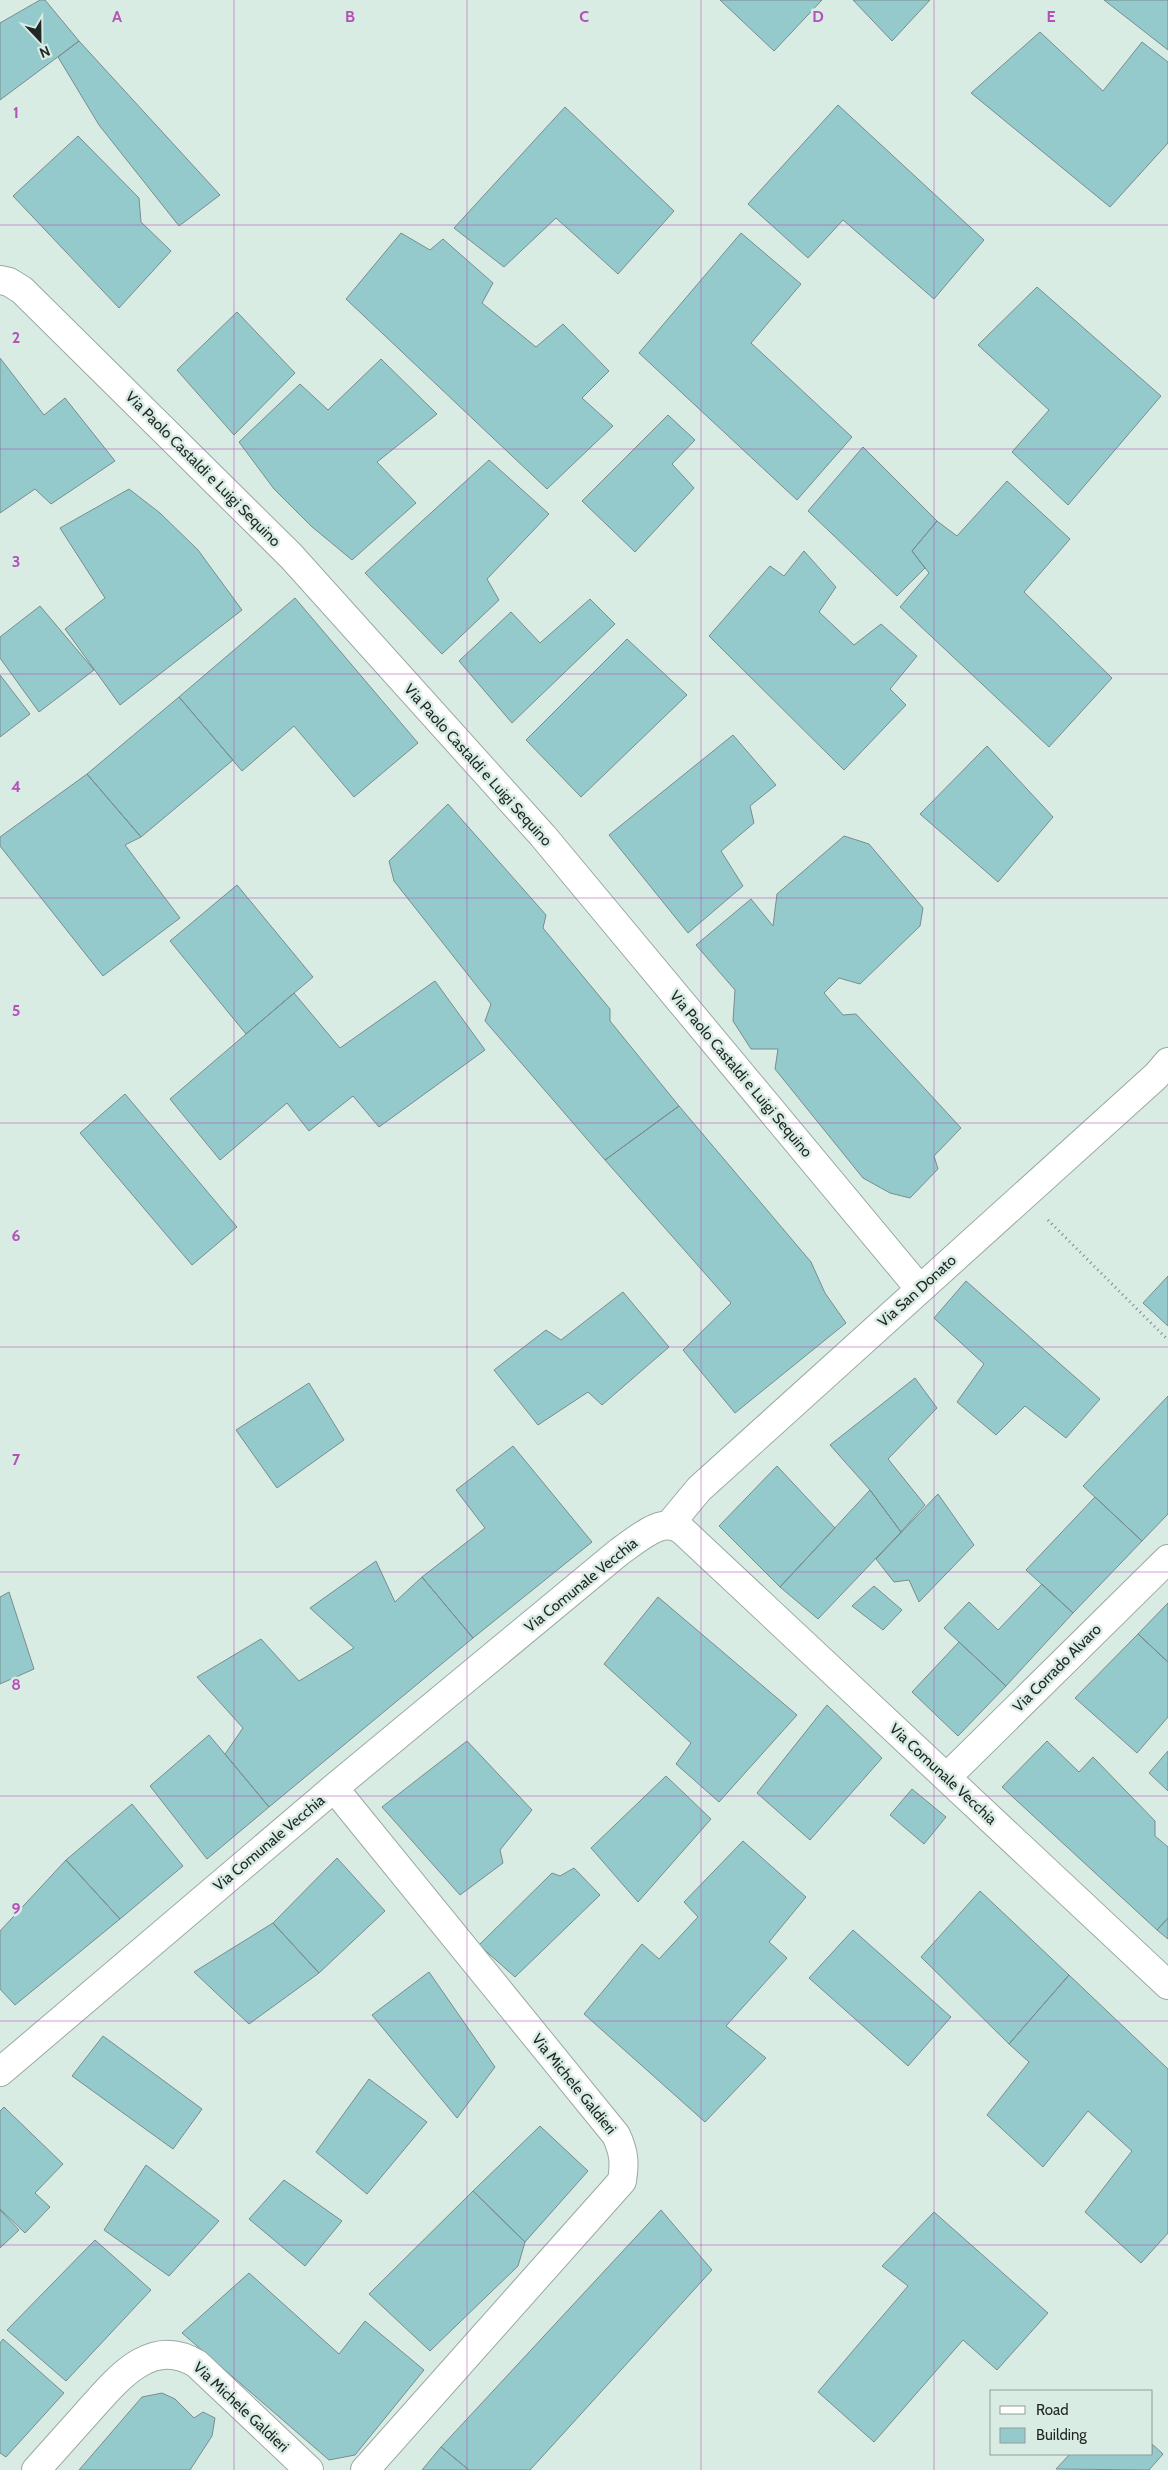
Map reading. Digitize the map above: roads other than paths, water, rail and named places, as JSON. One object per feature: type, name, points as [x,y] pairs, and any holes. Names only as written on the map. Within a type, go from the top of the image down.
[{"type":"street","name":"Via Paolo Castaldi e Luigi Sequino","points":[[0,280],[9,282],[22,290],[291,556],[543,836],[919,1288]]},
{"type":"street","name":"Via San Donato","points":[[670,1524],[699,1489],[1168,1062]]},
{"type":"street","name":"Via Comunale Vecchia","points":[[0,2072],[334,1788],[619,1552],[660,1526],[670,1524],[677,1526],[690,1538],[1168,1985]]},
{"type":"street","name":"Via Corrado Alvaro","points":[[947,1777],[1168,1559]]},
{"type":"street","name":"Via Michele Galdieri","points":[[334,1788],[616,2135],[623,2148],[625,2162],[622,2181],[365,2470]]},
{"type":"street","name":"Via Michele Galdieri","points":[[36,2470],[122,2374],[155,2356],[172,2355],[186,2357],[197,2364],[309,2470]]}]
